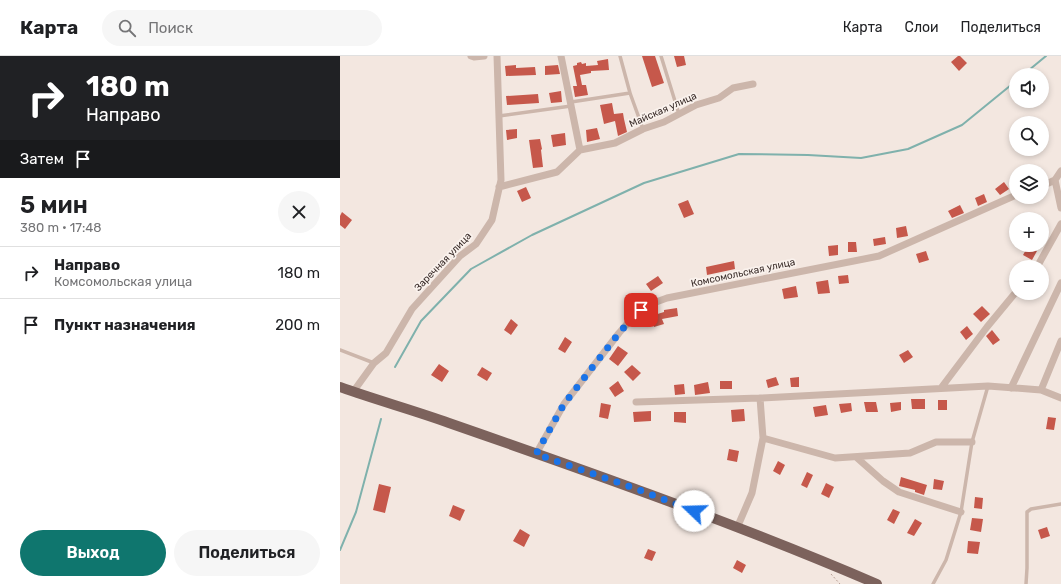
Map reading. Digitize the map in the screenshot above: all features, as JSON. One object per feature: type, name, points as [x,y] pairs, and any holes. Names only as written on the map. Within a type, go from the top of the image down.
[{"type":"main road","points":[[340,387],[448,422],[637,489],[815,558],[877,584]]},
{"type":"street","points":[[471,56],[474,58],[484,56]]},
{"type":"street","name":"Заречная улица","points":[[354,392],[374,363],[386,352],[412,308],[460,256],[476,244],[492,220],[501,180],[497,56]]},
{"type":"street","points":[[499,187],[557,172],[580,150],[560,56]]},
{"type":"street","name":"Майская улица","points":[[580,150],[615,143],[643,129],[664,122],[696,105],[719,98],[733,88],[753,84]]},
{"type":"street","points":[[1049,183],[1055,180],[1061,171]]},
{"type":"street","points":[[1055,180],[1061,208]]},
{"type":"street","name":"Комсомольская улица","points":[[536,454],[564,404],[619,333],[634,316],[648,305],[667,298],[878,256],[1009,198]]},
{"type":"street","points":[[1041,260],[1061,224]]},
{"type":"street","points":[[1011,388],[1061,283]]},
{"type":"street","points":[[941,388],[986,327],[1009,300]]},
{"type":"street","points":[[1041,390],[1061,341]]},
{"type":"street","points":[[636,402],[760,398],[988,386],[1041,390],[1061,398]]},
{"type":"street","points":[[737,528],[752,493],[763,438],[760,398]]},
{"type":"street","points":[[763,438],[835,458],[910,453],[936,442],[972,442]]},
{"type":"street","points":[[856,457],[883,481],[900,492],[961,512]]},
{"type":"lane","points":[[620,56],[630,93],[643,129]]},
{"type":"lane","points":[[661,56],[678,114]]},
{"type":"lane","points":[[499,116],[630,93]]},
{"type":"lane","points":[[340,350],[374,363]]},
{"type":"lane","points":[[933,584],[946,560],[961,512],[972,442],[988,386]]},
{"type":"lane","points":[[1026,584],[1027,512],[1030,509],[1061,504]]},
{"type":"building","points":[[642,56],[655,56],[664,83],[652,87]]},
{"type":"building","points":[[674,56],[684,56],[686,65],[677,67]]},
{"type":"building","points":[[960,56],[967,63],[959,71],[951,62]]},
{"type":"building","points":[[608,59],[609,70],[591,71],[591,73],[580,75],[582,85],[586,85],[588,95],[575,97],[573,86],[577,86],[573,66],[581,62],[582,64],[586,63],[586,66],[598,65],[597,61]]},
{"type":"building","points":[[516,65],[516,68],[535,67],[536,75],[506,76],[505,66]]},
{"type":"building","points":[[558,65],[560,74],[545,75],[545,66]]},
{"type":"building","points":[[561,91],[562,102],[551,103],[549,93]]},
{"type":"building","points":[[538,94],[539,103],[507,105],[506,96]]},
{"type":"building","points":[[612,103],[614,114],[623,113],[627,132],[618,136],[615,121],[604,124],[600,105]]},
{"type":"building","points":[[597,128],[600,139],[587,142],[586,130]]},
{"type":"building","points":[[517,129],[517,138],[507,140],[506,130]]},
{"type":"building","points":[[565,133],[566,145],[553,147],[551,135]]},
{"type":"building","points":[[540,139],[543,167],[533,168],[529,140]]},
{"type":"building","points":[[1004,182],[1009,189],[1000,195],[995,189]]},
{"type":"building","points":[[526,187],[531,198],[522,202],[517,191]]},
{"type":"building","points":[[984,194],[987,202],[978,206],[975,198]]},
{"type":"building","points":[[688,200],[694,214],[684,218],[678,204]]},
{"type":"building","points":[[960,205],[964,213],[952,218],[948,211]]},
{"type":"building","points":[[342,212],[352,220],[345,229],[340,225],[340,216]]},
{"type":"building","points":[[906,226],[908,236],[897,238],[896,228]]},
{"type":"building","points":[[885,237],[886,244],[874,246],[873,239]]},
{"type":"building","points":[[848,242],[856,242],[857,252],[848,252]]},
{"type":"building","points":[[838,245],[838,255],[829,256],[828,246]]},
{"type":"building","points":[[926,251],[929,260],[919,263],[916,254]]},
{"type":"building","points":[[1025,252],[1036,252],[1032,260],[1023,255]]},
{"type":"building","points":[[734,261],[735,269],[707,275],[706,267]]},
{"type":"building","points":[[848,275],[849,283],[839,284],[838,276]]},
{"type":"building","points":[[658,276],[663,283],[651,291],[646,284]]},
{"type":"building","points":[[828,280],[830,293],[818,294],[816,282]]},
{"type":"building","points":[[796,286],[798,297],[784,299],[782,289]]},
{"type":"building","points":[[982,306],[990,314],[981,322],[973,314]]},
{"type":"building","points":[[677,308],[678,316],[662,319],[664,324],[654,327],[651,316],[664,312],[664,310]]},
{"type":"building","points":[[511,319],[518,325],[511,335],[504,330]]},
{"type":"building","points":[[967,326],[973,334],[966,340],[960,332]]},
{"type":"building","points":[[992,330],[1000,340],[993,345],[986,336]]},
{"type":"building","points":[[565,337],[572,342],[565,353],[558,349]]},
{"type":"building","points":[[618,346],[628,353],[618,366],[609,359]]},
{"type":"building","points":[[908,350],[913,357],[904,363],[899,355]]},
{"type":"building","points":[[439,364],[449,371],[442,382],[431,375]]},
{"type":"building","points":[[632,365],[641,373],[633,381],[624,372]]},
{"type":"building","points":[[482,367],[492,373],[487,381],[477,375]]},
{"type":"building","points":[[776,377],[779,385],[768,388],[766,380]]},
{"type":"building","points":[[799,377],[799,387],[791,387],[790,378]]},
{"type":"building","points":[[618,381],[624,391],[615,397],[609,388]]},
{"type":"building","points":[[720,381],[732,381],[732,389],[720,389]]},
{"type":"building","points":[[708,382],[710,393],[695,395],[694,385]]},
{"type":"building","points":[[684,384],[685,394],[675,395],[674,385]]},
{"type":"building","points":[[911,399],[925,399],[925,409],[912,409]]},
{"type":"building","points":[[938,400],[947,400],[947,410],[938,410]]},
{"type":"building","points":[[864,402],[876,402],[878,412],[866,412]]},
{"type":"building","points":[[901,402],[901,410],[891,412],[890,403]]},
{"type":"building","points":[[601,403],[611,405],[608,419],[599,417]]},
{"type":"building","points":[[851,403],[852,411],[841,413],[839,404]]},
{"type":"building","points":[[826,405],[828,415],[815,417],[813,407]]},
{"type":"building","points":[[744,409],[745,421],[732,422],[731,410]]},
{"type":"building","points":[[651,411],[651,421],[634,422],[633,412]]},
{"type":"building","points":[[674,412],[686,412],[686,423],[674,422]]},
{"type":"building","points":[[1048,417],[1056,418],[1054,430],[1046,429]]},
{"type":"building","points":[[729,449],[739,451],[737,462],[727,460]]},
{"type":"building","points":[[778,461],[785,465],[780,475],[773,471]]},
{"type":"building","points":[[807,472],[813,475],[807,488],[801,485]]},
{"type":"building","points":[[901,477],[927,485],[924,495],[915,492],[915,490],[899,486]]},
{"type":"building","points":[[934,479],[944,481],[942,490],[933,489]]},
{"type":"building","points":[[826,483],[834,487],[829,498],[821,494]]},
{"type":"building","points":[[379,484],[391,487],[385,513],[373,510]]},
{"type":"building","points":[[975,497],[983,498],[982,509],[974,508]]},
{"type":"building","points":[[453,505],[465,510],[460,521],[449,516]]},
{"type":"building","points":[[893,509],[900,512],[894,524],[887,520]]},
{"type":"building","points":[[972,518],[983,519],[981,532],[970,530]]},
{"type":"building","points":[[915,519],[922,523],[914,536],[907,533]]},
{"type":"building","points":[[1047,527],[1050,536],[1041,539],[1038,530]]},
{"type":"building","points":[[520,529],[530,535],[524,547],[513,541]]},
{"type":"building","points":[[968,541],[980,542],[978,554],[967,553]]},
{"type":"building","points":[[648,549],[656,552],[652,561],[644,558]]},
{"type":"building","points":[[737,560],[746,565],[742,573],[733,568]]},
{"type":"waterway","points":[[1031,68],[1046,56]]},
{"type":"waterway","points":[[395,367],[421,321],[471,269],[532,235],[644,183],[739,154],[808,155],[861,158],[908,149],[962,125],[1009,87]]},
{"type":"waterway","points":[[340,550],[356,512],[381,419]]},
{"type":"route","points":[[641,310],[619,333],[564,404],[536,454],[637,489],[694,511]]}]
